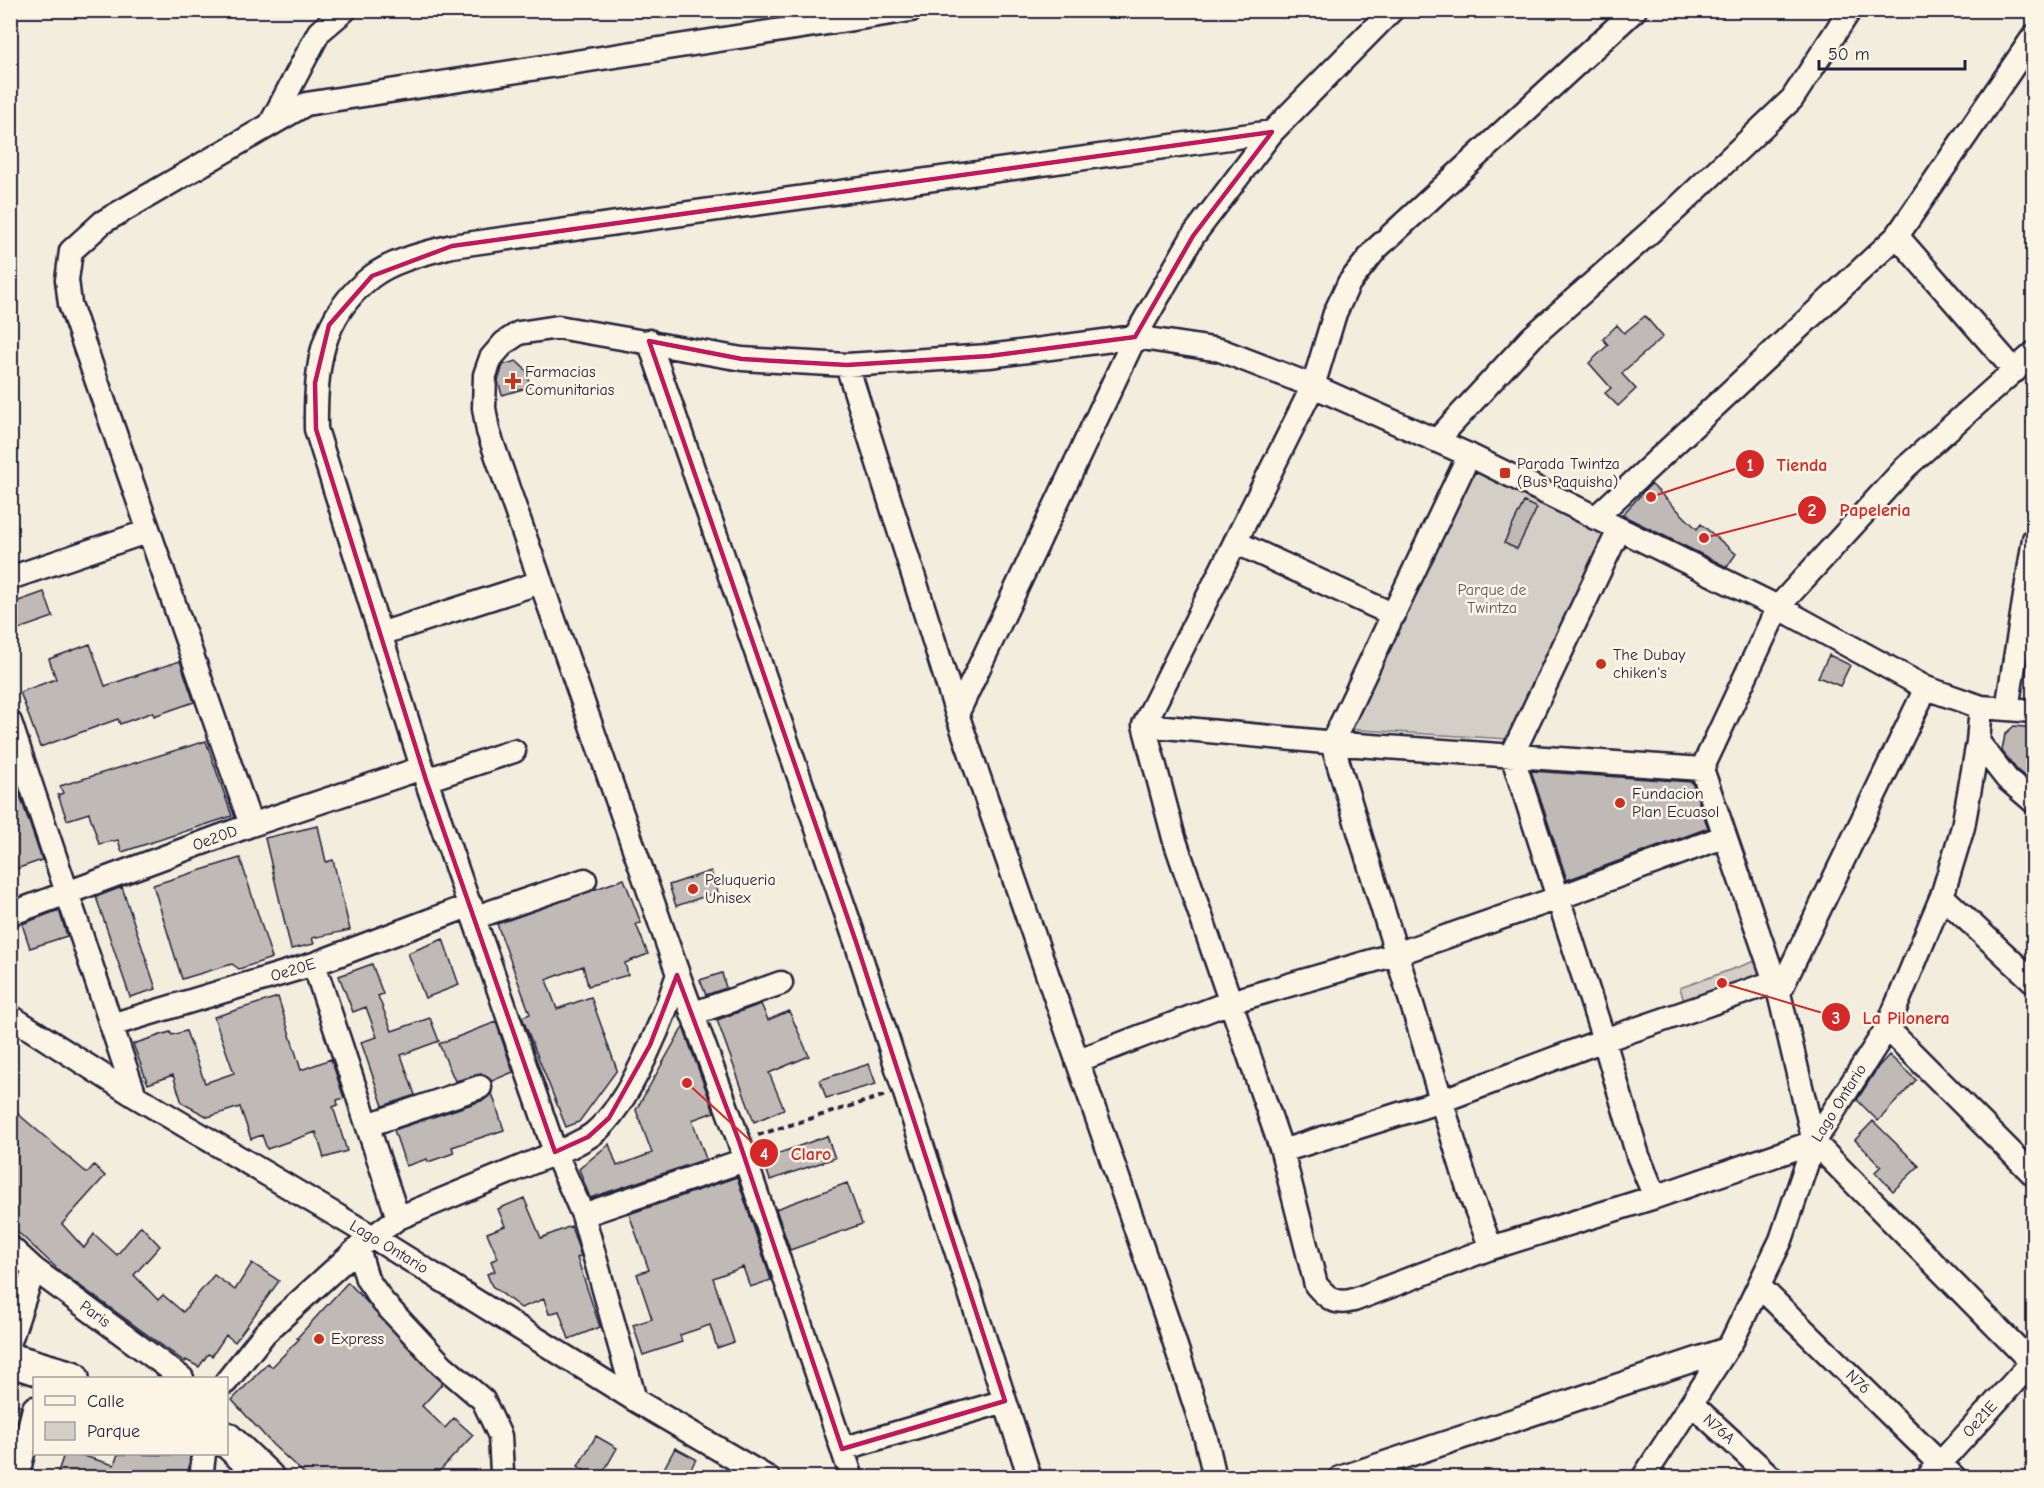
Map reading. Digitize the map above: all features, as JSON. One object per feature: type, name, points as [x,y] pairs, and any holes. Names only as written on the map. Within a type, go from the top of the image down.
[{"type":"main road","points":[[10,1360],[69,1377]]},
{"type":"main road","points":[[10,1383],[33,1389]]},
{"type":"main road","points":[[228,1441],[267,1478]]},
{"type":"street","points":[[270,125],[319,32],[345,10]]},
{"type":"street","points":[[251,825],[70,304],[66,280],[71,251],[103,222],[306,104],[911,10]]},
{"type":"street","points":[[957,714],[1135,337],[1193,236],[1272,132],[1392,10]]},
{"type":"street","points":[[1635,10],[1376,249],[1349,283],[1335,313],[1313,386],[1144,725],[1174,838],[1282,1151],[1316,1286],[1331,1300],[1341,1304],[1354,1300],[1491,1248],[1655,1197],[1814,1142]]},
{"type":"street","points":[[1437,440],[1532,337],[1675,210],[1792,99],[1850,10]]},
{"type":"street","points":[[1595,518],[1898,236],[2034,36]]},
{"type":"street","points":[[635,1400],[583,1215],[555,1152],[424,774],[316,429],[315,383],[329,326],[372,276],[411,258],[452,246],[1272,132]]},
{"type":"street","points":[[1898,236],[2015,371]]},
{"type":"street","points":[[852,1478],[742,1150],[692,1014],[488,431],[484,408],[485,375],[491,358],[504,343],[519,333],[558,327],[650,341],[742,359],[847,365],[989,356],[1135,337],[1220,350],[1313,386],[1469,455],[1778,607],[1926,688],[1981,707],[2034,711]]},
{"type":"street","points":[[650,341],[904,1090],[1030,1478]]},
{"type":"street","points":[[2033,1362],[1814,1142],[1776,988],[1723,837],[1702,769],[1778,607],[1906,467],[2034,353]]},
{"type":"street","points":[[847,365],[957,714],[1170,1328],[1206,1439],[1215,1478]]},
{"type":"street","points":[[1469,455],[1332,743],[1469,1191],[1491,1248]]},
{"type":"street","points":[[1619,530],[1512,755],[1604,1040],[1638,1156],[1655,1197]]},
{"type":"street","points":[[10,578],[149,531]]},
{"type":"street","points":[[2007,709],[2034,539]]},
{"type":"street","points":[[1235,542],[1394,615]]},
{"type":"street","points":[[380,634],[541,582]]},
{"type":"street","points":[[1282,1151],[1441,1101],[1604,1040],[1776,988],[1926,688]]},
{"type":"street","name":"Lago Ontario","points":[[1643,1478],[1693,1405],[1727,1349],[1760,1287],[1781,1240],[1814,1142],[1887,1028],[1942,896],[1963,827],[1978,742],[1981,707]]},
{"type":"street","points":[[10,722],[135,1096]]},
{"type":"street","points":[[1144,725],[1332,743],[1702,769]]},
{"type":"street","points":[[1978,742],[2007,778],[2034,802]]},
{"type":"street","name":"Oe20D","points":[[10,914],[67,891],[251,825],[424,774],[514,751]]},
{"type":"street","points":[[1077,1061],[1230,1002],[1396,954],[1558,898],[1723,837]]},
{"type":"street","name":"Oe20E","points":[[111,1025],[314,964],[473,911],[585,880]]},
{"type":"street","points":[[1942,896],[2034,982]]},
{"type":"street","points":[[314,964],[398,1218]]},
{"type":"street","points":[[228,1379],[265,1333],[366,1243],[398,1218],[588,1137],[609,1118],[650,1045],[667,1010],[678,974]]},
{"type":"street","points":[[692,1014],[781,983]]},
{"type":"street","name":"Lago Ontario","points":[[10,1016],[366,1243],[768,1478]]},
{"type":"street","points":[[1887,1028],[2034,1175]]},
{"type":"street","points":[[368,1125],[480,1087]]},
{"type":"street","points":[[583,1215],[742,1150]]},
{"type":"street","points":[[366,1243],[367,1279],[383,1302],[442,1365],[483,1400],[501,1436],[502,1472],[505,1478]]},
{"type":"street","name":"Paris","points":[[10,1247],[34,1269],[181,1377]]},
{"type":"street","points":[[10,1341],[34,1269]]},
{"type":"street","name":"N76","points":[[1760,1287],[1941,1473]]},
{"type":"street","points":[[1340,1478],[1727,1349]]},
{"type":"street","name":"Oe21E","points":[[1941,1473],[2033,1362]]},
{"type":"street","points":[[843,1449],[1005,1401]]},
{"type":"street","name":"N76A","points":[[1693,1405],[1772,1478]]},
{"type":"street","points":[[17,1478],[33,1412]]},
{"type":"street","points":[[201,1478],[204,1455]]},
{"type":"path","points":[[742,1150],[904,1090]]},
{"type":"highlighted area","points":[[1272,132],[1193,236],[1135,337],[989,356],[847,365],[742,359],[649,341],[856,942],[1005,1401],[842,1449],[739,1141],[677,975],[650,1045],[609,1118],[588,1137],[555,1152],[426,780],[316,429],[315,383],[329,325],[372,276],[452,246]]},
{"type":"green space","name":"Parque de Twintza","points":[[1471,470],[1606,535],[1508,739],[1346,729]]},
{"type":"green space","points":[[1755,961],[1766,978],[1685,1005],[1680,988]]},
{"type":"building","points":[[1645,316],[1663,337],[1622,374],[1636,389],[1618,406],[1605,393],[1611,388],[1589,363],[1608,345],[1603,339],[1617,325],[1624,333]]},
{"type":"building","name":"Farmacias Comunitarias","points":[[516,361],[526,370],[530,387],[502,395],[498,381],[503,365]]},
{"type":"building","points":[[1651,484],[1697,529],[1701,524],[1736,554],[1727,567],[1622,515]]},
{"type":"building","points":[[1524,502],[1537,508],[1517,549],[1504,543]]},
{"type":"building","points":[[44,592],[53,617],[10,632],[10,604]]},
{"type":"building","points":[[90,644],[105,686],[180,661],[194,702],[154,716],[153,712],[120,724],[118,719],[40,747],[20,692],[56,679],[49,659]]},
{"type":"building","points":[[1829,655],[1850,665],[1840,686],[1818,677]]},
{"type":"building","points":[[2014,726],[2034,728],[2034,784],[2017,770],[2002,751],[2005,734]]},
{"type":"building","points":[[206,741],[232,816],[122,852],[118,840],[99,844],[89,813],[67,820],[58,795],[63,793],[60,786]]},
{"type":"building","name":"Fundacion Plan Ecuasol","points":[[1531,771],[1692,782],[1708,828],[1567,880]]},
{"type":"building","points":[[15,781],[42,860],[16,869],[15,865],[10,866],[10,783]]},
{"type":"building","points":[[318,826],[326,862],[333,860],[350,930],[312,938],[314,944],[291,949],[265,838]]},
{"type":"building","points":[[240,858],[272,958],[239,969],[232,964],[182,979],[153,885]]},
{"type":"building","name":"Peluqueria Unisex","points":[[711,871],[718,892],[676,906],[669,885]]},
{"type":"building","points":[[624,879],[641,923],[636,924],[648,954],[625,963],[628,975],[588,986],[583,966],[546,980],[557,1009],[591,997],[617,1070],[579,1122],[566,1127],[522,1017],[530,1014],[497,924]]},
{"type":"building","points":[[122,887],[156,989],[130,997],[96,897]]},
{"type":"building","points":[[59,910],[67,936],[30,948],[22,924]]},
{"type":"building","points":[[443,939],[459,985],[425,998],[408,953]]},
{"type":"building","points":[[372,964],[383,994],[378,996],[392,1031],[430,1018],[439,1041],[401,1055],[415,1095],[383,1106],[361,1042],[377,1037],[366,1007],[353,1012],[339,976]]},
{"type":"building","points":[[722,973],[726,988],[706,995],[700,980]]},
{"type":"building","points":[[278,997],[301,1070],[331,1059],[344,1098],[337,1100],[338,1105],[333,1107],[347,1151],[324,1158],[316,1132],[267,1149],[262,1135],[251,1139],[240,1107],[208,1117],[182,1103],[173,1075],[148,1084],[133,1044],[170,1032],[172,1035],[186,1031],[205,1083],[234,1073],[214,1017]]},
{"type":"building","points":[[761,1004],[768,1020],[789,1011],[809,1056],[769,1073],[784,1109],[754,1122],[717,1020]]},
{"type":"building","points":[[496,1022],[513,1072],[492,1081],[482,1074],[455,1081],[439,1044]]},
{"type":"building","points":[[683,1027],[714,1112],[692,1120],[706,1159],[590,1198],[579,1169],[609,1144],[617,1166],[652,1153],[636,1110]]},
{"type":"building","points":[[1889,1055],[1916,1080],[1878,1121],[1857,1100],[1878,1067]]},
{"type":"building","points":[[869,1064],[876,1084],[826,1098],[820,1080]]},
{"type":"building","points":[[492,1093],[504,1130],[452,1147],[454,1153],[428,1162],[427,1159],[406,1166],[394,1130],[484,1100]]},
{"type":"building","points":[[10,1107],[87,1173],[94,1165],[105,1176],[62,1224],[84,1248],[94,1234],[117,1255],[141,1226],[160,1246],[134,1275],[158,1300],[163,1295],[183,1312],[214,1275],[235,1290],[252,1263],[279,1281],[235,1342],[226,1335],[212,1356],[208,1354],[199,1367],[186,1360],[185,1362],[61,1272],[10,1225]]},
{"type":"building","points":[[1873,1121],[1919,1166],[1893,1191],[1875,1172],[1881,1166],[1855,1140]]},
{"type":"building","points":[[827,1136],[835,1158],[770,1180],[763,1159]]},
{"type":"building","points":[[737,1177],[771,1280],[750,1287],[743,1267],[713,1278],[734,1342],[717,1348],[710,1325],[680,1335],[682,1342],[643,1355],[633,1325],[652,1319],[637,1274],[649,1270],[629,1214]]},
{"type":"building","points":[[847,1183],[862,1224],[790,1250],[776,1209]]},
{"type":"building","points":[[524,1198],[541,1238],[571,1226],[581,1256],[577,1258],[600,1327],[569,1339],[559,1311],[549,1314],[544,1299],[521,1308],[492,1286],[487,1274],[495,1271],[491,1261],[498,1258],[487,1233],[505,1226],[498,1209]]},
{"type":"building","points":[[348,1282],[443,1383],[422,1406],[445,1428],[454,1418],[473,1435],[433,1478],[309,1478],[273,1445],[232,1400],[268,1363],[272,1367]]},
{"type":"building","points":[[10,1403],[21,1406],[14,1432],[10,1431]]},
{"type":"building","points":[[596,1436],[617,1448],[600,1478],[580,1478],[584,1470],[578,1466]]},
{"type":"building","points":[[675,1448],[696,1459],[686,1478],[659,1478]]},
{"type":"building","points":[[64,1455],[80,1455],[114,1465],[118,1455],[190,1455],[188,1478],[56,1478]]},
{"type":"place","name":"Farmacias Comunitarias","points":[[513,381]]},
{"type":"place","name":"Parada Twintza (Bus Paquisha)","points":[[1505,473]]},
{"type":"place","name":"Tienda","points":[[1651,497]]},
{"type":"place","name":"Papeleria","points":[[1704,538]]},
{"type":"place","name":"The Dubay chiken's","points":[[1601,664]]},
{"type":"place","name":"Fundacion Plan Ecuasol","points":[[1620,803]]},
{"type":"place","name":"Peluqueria Unisex","points":[[693,889]]},
{"type":"place","name":"La Pilonera","points":[[1722,983]]},
{"type":"place","name":"Claro","points":[[687,1083]]},
{"type":"place","name":"Express","points":[[319,1339]]}]
